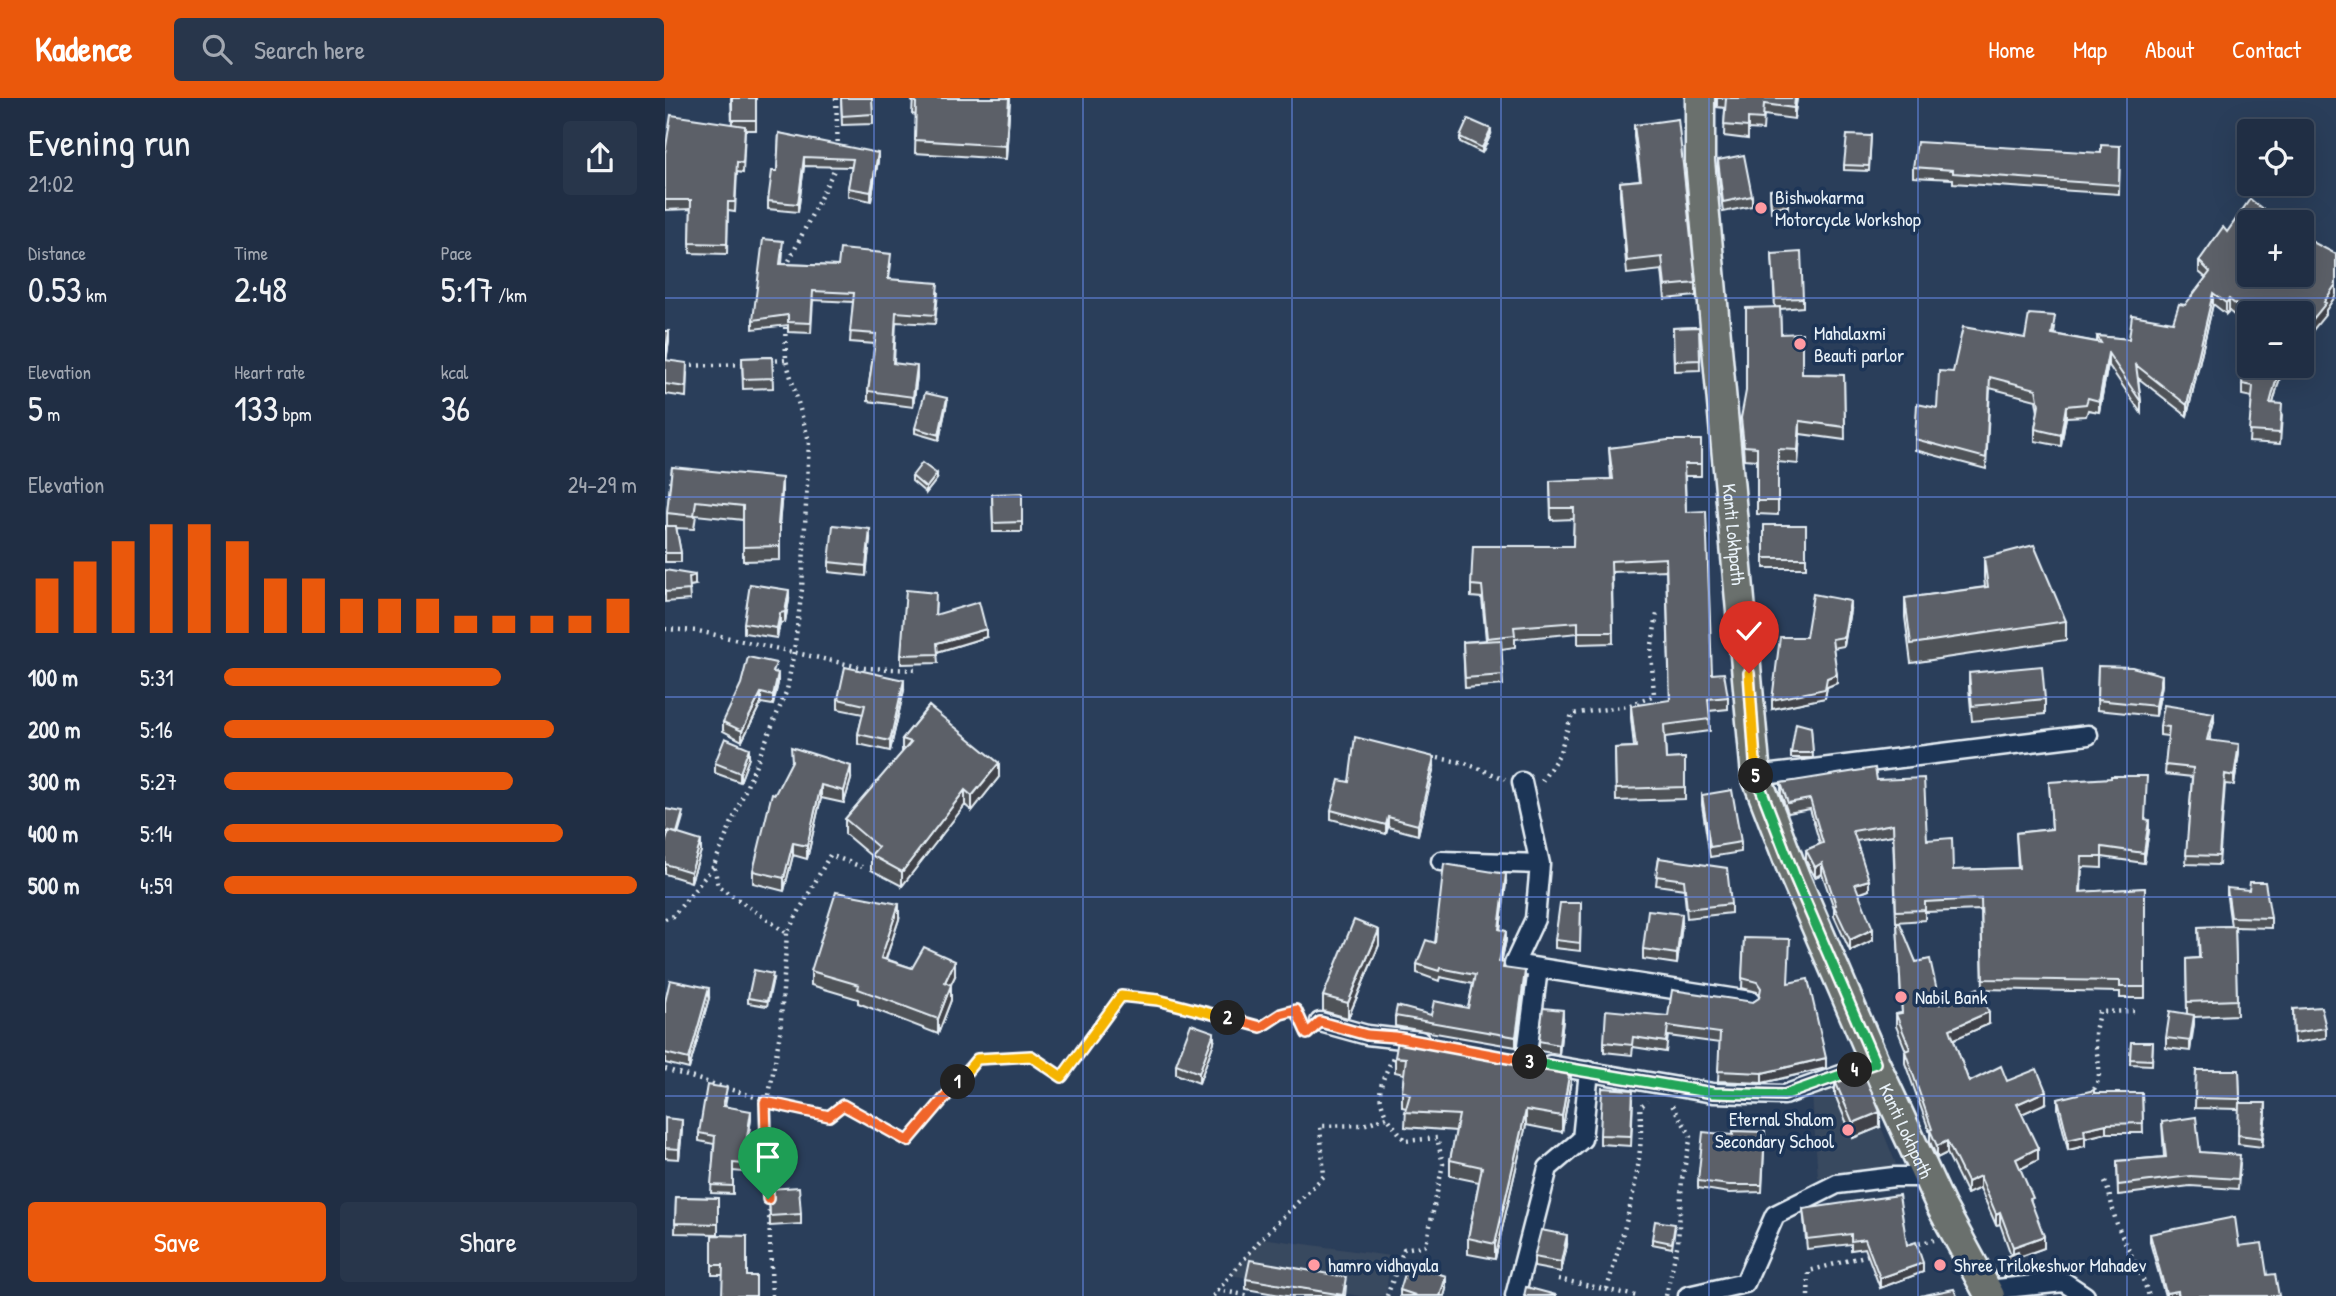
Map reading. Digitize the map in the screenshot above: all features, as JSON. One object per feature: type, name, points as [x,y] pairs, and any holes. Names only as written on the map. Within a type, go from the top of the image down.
[{"type":"main road","name":"Kanti Lokhpath","points":[[1700,98],[1700,162],[1748,660],[1756,776],[1795,877],[1875,1063],[1928,1177],[1988,1293]]},
{"type":"street","points":[[1756,776],[2088,736]]},
{"type":"street","points":[[1522,782],[1539,864],[1535,919],[1514,964],[1751,1001]]},
{"type":"street","points":[[1441,861],[1539,864]]},
{"type":"street","points":[[1526,1061],[1538,969]]},
{"type":"street","points":[[1320,1022],[1367,1035],[1433,1043]]},
{"type":"street","points":[[1503,1055],[1589,1071],[1654,1091],[1784,1095],[1875,1063]]},
{"type":"street","points":[[1515,1296],[1548,1168],[1582,1139],[1589,1071]]},
{"type":"street","points":[[1688,1296],[1745,1283],[1775,1215],[1824,1190],[1848,1183],[1893,1177],[1928,1177]]},
{"type":"street","points":[[1988,1293],[2064,1282],[2085,1296]]},
{"type":"path","points":[[783,273],[838,162],[836,98]]},
{"type":"path","points":[[665,919],[673,916],[714,865],[787,690],[802,589],[809,441],[786,360],[784,310]]},
{"type":"path","points":[[764,362],[786,360]]},
{"type":"path","points":[[685,366],[752,363]]},
{"type":"path","points":[[1438,758],[1540,785],[1559,755],[1571,714],[1628,706],[1654,695],[1651,651],[1657,614]]},
{"type":"path","points":[[665,629],[698,631],[864,668],[917,670]]},
{"type":"path","points":[[772,1296],[766,1102],[780,1033],[787,933],[830,855],[862,867]]},
{"type":"path","points":[[714,865],[718,887],[787,933]]},
{"type":"path","points":[[665,1069],[766,1102],[829,1116],[843,1105],[908,1141],[977,1059],[1031,1056],[1062,1077],[1121,996],[1158,1000],[1261,1027],[1281,1014],[1296,1010],[1307,1034],[1320,1022]]},
{"type":"path","points":[[2080,1098],[2087,1098],[2097,1086],[2100,1074],[2095,1035],[2099,1012],[2134,1011]]},
{"type":"path","points":[[1387,1296],[1404,1249],[1426,1245],[1443,1164],[1437,1138],[1405,1141],[1387,1117],[1379,1100],[1380,1088],[1395,1052],[1395,1037]]},
{"type":"path","points":[[1607,1290],[1633,1193],[1642,1130],[1640,1107],[1654,1091],[1669,1099],[1691,1136],[1682,1179],[1678,1242],[1666,1296]]},
{"type":"path","points":[[1213,1296],[1324,1176],[1320,1126],[1363,1125],[1387,1117]]},
{"type":"path","points":[[2105,1182],[2115,1219],[2130,1256],[2143,1277],[2149,1296]]},
{"type":"path","points":[[1903,1247],[1957,1234]]},
{"type":"path","points":[[1808,1296],[1809,1271],[1880,1252]]},
{"type":"path","points":[[1558,1279],[1636,1296]]},
{"type":"path","points":[[1216,1290],[1251,1296]]},
{"type":"shaded area","name":"Eternal Shalom Secondary School","points":[[1862,1080],[1896,1164],[1862,1178],[1818,1177],[1812,1095]]},
{"type":"shaded area","name":"hamro vidhayala","points":[[1262,1238],[1390,1256],[1386,1296],[1360,1296],[1230,1275]]},
{"type":"building","points":[[732,98],[756,98],[756,120],[732,120]]},
{"type":"building","points":[[841,98],[872,98],[873,114],[842,116]]},
{"type":"building","points":[[913,98],[1009,98],[1006,146],[915,140],[916,102],[912,101]]},
{"type":"building","points":[[1726,98],[1795,98],[1794,108],[1764,104],[1763,119],[1748,118],[1748,127],[1724,125]]},
{"type":"building","points":[[671,115],[745,126],[743,163],[737,162],[735,202],[728,202],[727,244],[690,243],[691,200],[665,200],[665,153]]},
{"type":"building","points":[[1468,119],[1491,129],[1482,148],[1460,137]]},
{"type":"building","points":[[1678,119],[1696,283],[1665,286],[1662,257],[1627,261],[1620,182],[1641,180],[1634,125]]},
{"type":"building","points":[[779,133],[878,153],[871,192],[848,188],[853,159],[804,157],[798,204],[768,201],[772,171],[777,171]]},
{"type":"building","points":[[1847,135],[1871,136],[1869,166],[1844,165]]},
{"type":"building","points":[[1917,142],[2101,153],[2101,145],[2120,146],[2119,185],[1953,173],[1953,170],[1913,167]]},
{"type":"building","points":[[1744,155],[1752,196],[1723,202],[1718,160]]},
{"type":"building","points":[[1787,189],[1788,206],[1771,207],[1770,190]]},
{"type":"building","points":[[2250,199],[2264,210],[2242,210]]},
{"type":"building","points":[[2237,218],[2237,287],[2314,287],[2314,243],[2336,254],[2336,284],[2314,318],[2314,301],[2237,301],[2237,306],[2229,299],[2226,303],[2213,293],[2187,405],[2136,365],[2141,402],[2108,353],[2099,401],[2088,398],[2086,404],[2066,406],[2061,435],[2035,429],[2039,405],[2036,389],[1990,377],[1986,458],[1915,439],[1917,404],[1937,408],[1939,371],[1953,372],[1963,327],[2025,338],[2029,314],[2055,316],[2052,334],[2101,343],[2097,336],[2129,339],[2132,315],[2173,322],[2179,304],[2185,305],[2210,272],[2199,261],[2223,227],[2227,232]]},
{"type":"building","points":[[763,239],[783,241],[780,264],[838,266],[840,249],[891,254],[888,279],[938,283],[935,315],[896,312],[893,363],[917,366],[913,397],[868,391],[876,334],[850,332],[854,293],[813,291],[811,323],[788,322],[788,315],[753,320]]},
{"type":"building","points":[[1801,252],[1803,298],[1775,299],[1772,254]]},
{"type":"building","points":[[1780,307],[1781,334],[1802,333],[1802,374],[1844,375],[1845,427],[1800,421],[1798,450],[1778,449],[1778,501],[1757,501],[1757,447],[1744,446],[1741,418],[1746,391],[1746,308]]},
{"type":"building","points":[[1699,327],[1700,360],[1674,361],[1673,328]]},
{"type":"building","points":[[665,331],[669,331],[665,359]]},
{"type":"building","points":[[772,357],[773,378],[743,379],[742,358]]},
{"type":"building","points":[[665,360],[687,363],[686,387],[665,384]]},
{"type":"building","points":[[2243,378],[2277,378],[2270,403],[2282,404],[2280,433],[2249,431],[2253,386],[2242,384]]},
{"type":"building","points":[[925,393],[947,398],[939,435],[915,428]]},
{"type":"building","points":[[1668,440],[1701,440],[1701,464],[1684,464],[1686,512],[1706,511],[1712,674],[1724,673],[1728,697],[1708,699],[1710,719],[1664,725],[1666,759],[1685,758],[1685,787],[1616,789],[1615,748],[1636,747],[1631,706],[1670,700],[1666,558],[1611,561],[1613,632],[1578,632],[1578,622],[1514,627],[1515,635],[1487,638],[1482,586],[1471,585],[1473,546],[1573,546],[1574,508],[1551,508],[1550,481],[1613,479],[1609,448]]},
{"type":"building","points":[[922,463],[937,474],[926,488],[912,476]]},
{"type":"building","points":[[672,467],[782,478],[778,524],[780,546],[743,547],[743,506],[696,501],[694,516],[667,513]]},
{"type":"building","points":[[1022,493],[1022,522],[993,523],[992,494]]},
{"type":"building","points":[[833,525],[870,529],[866,566],[829,562]]},
{"type":"building","points":[[1764,525],[1806,525],[1806,558],[1764,558]]},
{"type":"building","points":[[665,526],[676,526],[681,553],[665,553]]},
{"type":"building","points":[[2034,545],[2066,621],[1911,644],[1905,598],[1988,587],[1984,558]]},
{"type":"building","points":[[665,570],[695,575],[689,577],[690,590],[665,592]]},
{"type":"building","points":[[750,584],[789,590],[785,612],[780,613],[777,628],[744,623]]},
{"type":"building","points":[[906,590],[936,593],[935,615],[979,602],[986,629],[937,643],[938,654],[901,655]]},
{"type":"building","points":[[1813,594],[1850,601],[1844,637],[1832,639],[1837,674],[1827,678],[1825,689],[1772,700],[1780,637],[1806,637]]},
{"type":"building","points":[[1501,640],[1503,675],[1465,678],[1463,642]]},
{"type":"building","points":[[748,657],[776,663],[773,672],[778,673],[773,696],[761,693],[742,731],[723,722],[741,684]]},
{"type":"building","points":[[2042,666],[2045,699],[1972,706],[1969,673]]},
{"type":"building","points":[[2098,666],[2132,667],[2162,675],[2156,706],[2097,700]]},
{"type":"building","points":[[845,667],[904,680],[890,741],[858,734],[865,705],[838,699]]},
{"type":"building","points":[[2164,705],[2214,713],[2207,740],[2239,744],[2234,776],[2225,774],[2219,856],[2186,855],[2193,768],[2165,765],[2169,727],[2160,726]]},
{"type":"building","points":[[929,706],[999,763],[972,796],[965,790],[902,872],[871,855],[878,847],[845,819],[911,742],[902,739]]},
{"type":"building","points":[[1796,723],[1811,727],[1813,753],[1791,753]]},
{"type":"building","points":[[1355,737],[1434,757],[1418,825],[1388,817],[1386,825],[1331,810],[1339,780],[1349,782]]},
{"type":"building","points":[[725,738],[749,748],[740,773],[715,763]]},
{"type":"building","points":[[791,747],[851,766],[844,791],[821,785],[807,846],[793,843],[784,878],[753,871],[772,793],[775,794],[792,761]]},
{"type":"building","points":[[1875,768],[1877,780],[1924,778],[1927,840],[1952,838],[1953,870],[2019,868],[2016,833],[2052,829],[2049,782],[2111,776],[2147,776],[2145,819],[2149,820],[2144,853],[2102,847],[2102,857],[2082,857],[2080,892],[2145,888],[2145,987],[2120,987],[2120,981],[1983,979],[1981,899],[1925,902],[1925,910],[1896,911],[1893,824],[1853,831],[1869,880],[1855,884],[1873,929],[1850,940],[1834,906],[1836,905],[1822,863],[1815,867],[1806,850],[1823,843],[1810,799],[1788,803],[1781,783]]},
{"type":"building","points":[[1732,790],[1741,842],[1710,847],[1702,795]]},
{"type":"building","points":[[665,809],[683,812],[677,833],[665,832]]},
{"type":"building","points":[[669,831],[701,841],[691,872],[665,864],[665,844]]},
{"type":"building","points":[[1659,858],[1727,868],[1731,904],[1687,909],[1684,880],[1656,876]]},
{"type":"building","points":[[1444,864],[1506,874],[1499,929],[1506,931],[1499,962],[1504,963],[1503,968],[1525,971],[1516,1037],[1395,1016],[1397,1006],[1431,1015],[1434,1001],[1468,1008],[1475,975],[1440,968],[1439,971],[1417,964],[1426,940],[1435,943]]},
{"type":"building","points":[[2250,882],[2265,882],[2271,918],[2231,917],[2227,888],[2249,890]]},
{"type":"building","points":[[836,892],[899,904],[881,958],[912,968],[924,947],[955,961],[945,982],[951,985],[938,1019],[858,989],[859,985],[811,971]]},
{"type":"building","points":[[1560,903],[1581,903],[1580,943],[1555,940]]},
{"type":"building","points":[[1648,910],[1682,914],[1677,954],[1643,949]]},
{"type":"building","points":[[1354,920],[1379,930],[1348,1003],[1323,996]]},
{"type":"building","points":[[1897,923],[1900,923],[1916,962],[1930,959],[1940,1004],[1978,988],[1989,1012],[1950,1029],[1969,1082],[2001,1066],[2007,1081],[2037,1069],[2046,1091],[2017,1104],[2038,1148],[2016,1159],[2033,1198],[2030,1199],[2044,1236],[2013,1247],[2000,1212],[1996,1214],[1980,1176],[1967,1182],[1947,1141],[1937,1146],[1905,1051],[1910,1049],[1896,1014],[1902,1013]]},
{"type":"building","points":[[2235,926],[2237,1000],[2187,1002],[2186,959],[2200,958],[2198,927]]},
{"type":"building","points":[[1744,938],[1790,939],[1788,983],[1808,979],[1826,1058],[1762,1073],[1718,1071],[1720,1033],[1668,1026],[1666,1042],[1633,1037],[1632,1045],[1604,1042],[1606,1010],[1668,1016],[1672,990],[1753,1002],[1759,998],[1761,988],[1757,982],[1742,978]]},
{"type":"building","points":[[754,970],[773,974],[767,1001],[748,998]]},
{"type":"building","points":[[670,980],[709,988],[689,1059],[665,1053],[665,1002]]},
{"type":"building","points":[[2321,1007],[2326,1028],[2294,1033],[2293,1009]]},
{"type":"building","points":[[1543,1008],[1563,1010],[1559,1045],[1539,1041]]},
{"type":"building","points":[[2170,1011],[2194,1015],[2190,1041],[2166,1038]]},
{"type":"building","points":[[1191,1024],[1214,1032],[1199,1073],[1176,1064]]},
{"type":"building","points":[[1399,1034],[1571,1064],[1562,1116],[1526,1110],[1495,1244],[1468,1238],[1482,1167],[1450,1160],[1459,1115],[1405,1112],[1410,1094],[1402,1091],[1406,1058],[1395,1057]]},
{"type":"building","points":[[2131,1042],[2153,1042],[2152,1060],[2130,1059]]},
{"type":"building","points":[[1862,1069],[1880,1112],[1853,1123],[1835,1081]]},
{"type":"building","points":[[2196,1070],[2239,1070],[2240,1099],[2195,1098]]},
{"type":"building","points":[[707,1085],[727,1088],[723,1106],[751,1111],[743,1164],[733,1163],[733,1186],[711,1185],[715,1136],[699,1133]]},
{"type":"building","points":[[1602,1088],[1633,1090],[1631,1136],[1600,1135]]},
{"type":"building","points":[[2094,1090],[2094,1093],[2142,1093],[2143,1123],[2106,1124],[2084,1129],[2085,1136],[2068,1140],[2058,1099]]},
{"type":"building","points":[[2239,1103],[2266,1103],[2262,1138],[2238,1135]]},
{"type":"building","points":[[2196,1117],[2200,1152],[2240,1155],[2238,1179],[2190,1176],[2118,1185],[2117,1161],[2166,1157],[2162,1122]]},
{"type":"building","points":[[665,1118],[682,1120],[679,1149],[665,1148]]},
{"type":"building","points":[[1733,1131],[1765,1132],[1762,1185],[1698,1181],[1703,1132],[1733,1135]]},
{"type":"building","points":[[799,1187],[801,1214],[770,1216],[769,1189]]},
{"type":"building","points":[[1899,1195],[1907,1245],[1916,1242],[1923,1263],[1880,1278],[1865,1239],[1851,1241],[1851,1234],[1807,1239],[1803,1209]]},
{"type":"building","points":[[676,1197],[718,1198],[718,1224],[675,1223]]},
{"type":"building","points":[[2235,1217],[2239,1246],[2262,1243],[2267,1275],[2275,1274],[2279,1296],[2179,1296],[2178,1291],[2166,1293],[2150,1234]]},
{"type":"building","points":[[1655,1221],[1675,1224],[1672,1243],[1652,1239]]},
{"type":"building","points":[[1541,1230],[1567,1235],[1561,1262],[1534,1257]]},
{"type":"building","points":[[712,1235],[747,1236],[747,1276],[756,1276],[756,1296],[722,1296],[723,1265],[712,1265]]},
{"type":"building","points":[[2018,1252],[2023,1265],[2005,1267],[2002,1258]]},
{"type":"building","points":[[1250,1260],[1346,1277],[1343,1295],[1246,1279]]},
{"type":"building","points":[[1408,1264],[1446,1276],[1440,1296],[1414,1296],[1400,1290]]},
{"type":"building","points":[[1526,1287],[1556,1295],[1556,1296],[1524,1296]]},
{"type":"building","points":[[1954,1289],[1957,1296],[1920,1296]]},
{"type":"place","name":"Bishwokarma Motorcycle Workshop","points":[[1761,208]]},
{"type":"place","name":"Mahalaxmi Beauti parlor","points":[[1800,344]]},
{"type":"place","name":"Nabil Bank","points":[[1901,997]]},
{"type":"place","name":"Eternal Shalom Secondary School","points":[[1848,1130]]},
{"type":"place","name":"hamro vidhayala","points":[[1314,1265]]},
{"type":"place","name":"Shree Trilokeshwor Mahadev","points":[[1940,1265]]},
{"type":"route","points":[[768,1199],[765,1102],[829,1116],[843,1105],[908,1141],[977,1059],[1031,1056],[1062,1077],[1121,996],[1158,1000],[1261,1027],[1281,1014],[1296,1010],[1307,1034],[1320,1022],[1344,1026],[1367,1035],[1503,1055],[1713,1093],[1784,1095],[1875,1063],[1795,877],[1756,776],[1750,720],[1749,673]]}]
